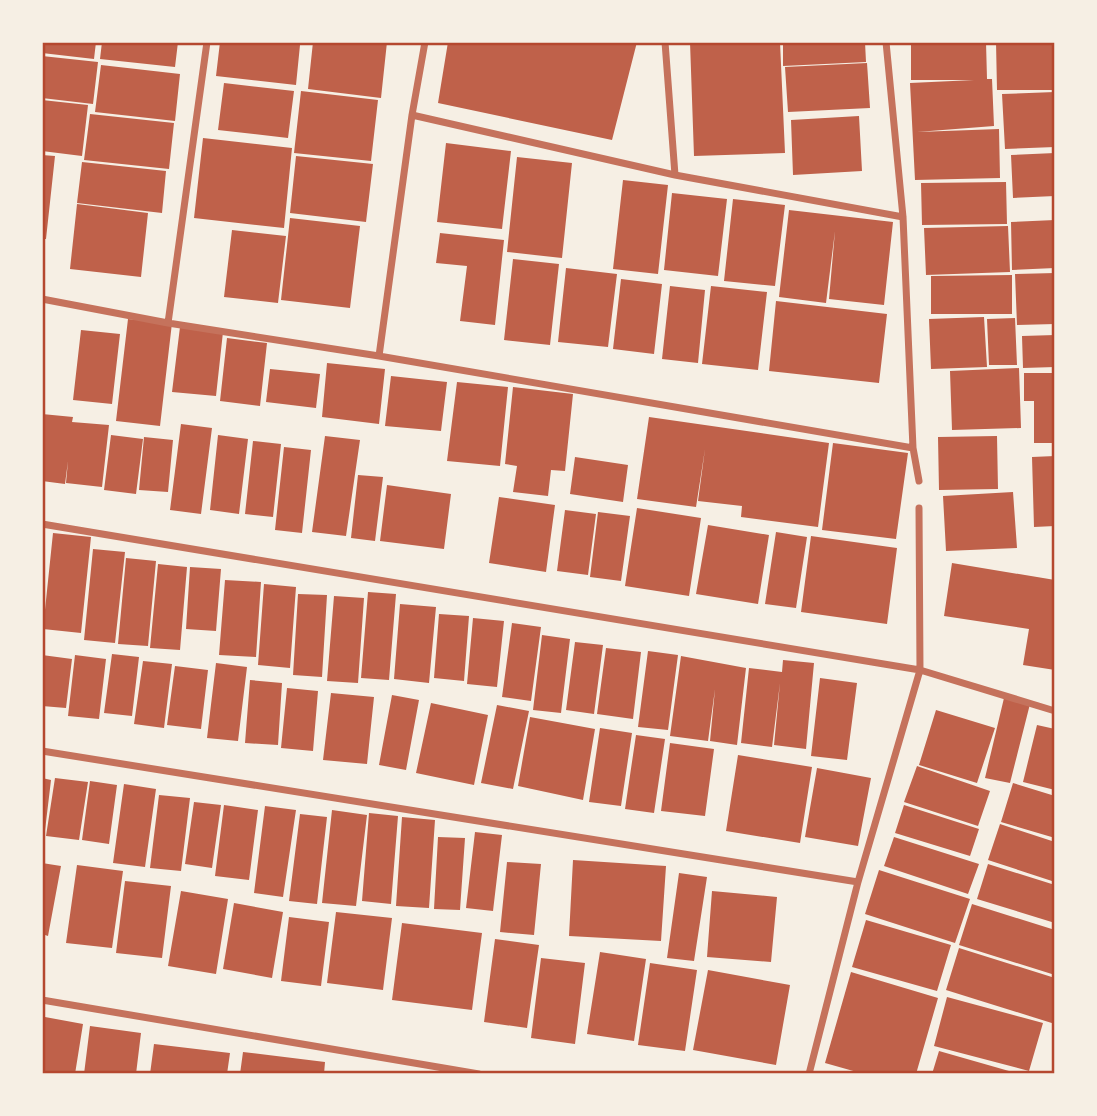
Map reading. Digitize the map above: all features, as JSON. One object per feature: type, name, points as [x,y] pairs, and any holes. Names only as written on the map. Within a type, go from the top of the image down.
[{"type":"street","points":[[168,323],[207,42]]},
{"type":"street","points":[[379,356],[412,115],[425,42]]},
{"type":"street","points":[[665,42],[675,174]]},
{"type":"street","points":[[886,42],[903,217],[913,448],[919,481]]},
{"type":"street","points":[[412,115],[675,174],[903,217]]},
{"type":"street","points":[[42,299],[168,323],[379,356],[913,448]]},
{"type":"street","points":[[809,1074],[858,882],[920,670],[919,508]]},
{"type":"street","points":[[42,524],[920,670],[1055,711]]},
{"type":"street","points":[[42,751],[858,882]]},
{"type":"street","points":[[42,1000],[479,1074]]},
{"type":"building","points":[[42,42],[96,42],[94,59],[42,53]]},
{"type":"building","points":[[102,42],[178,42],[175,67],[100,59]]},
{"type":"building","points":[[220,42],[300,45],[296,85],[216,76]]},
{"type":"building","points":[[313,42],[387,42],[381,98],[308,89]]},
{"type":"building","points":[[448,42],[637,42],[612,140],[438,103]]},
{"type":"building","points":[[690,42],[780,42],[785,153],[694,156]]},
{"type":"building","points":[[783,42],[865,42],[866,62],[783,66]]},
{"type":"building","points":[[986,42],[987,79],[992,79],[994,126],[917,132],[999,129],[1000,178],[915,180],[910,83],[974,80],[911,80],[911,43]]},
{"type":"building","points":[[996,42],[1055,42],[1055,90],[997,90]]},
{"type":"building","points":[[42,56],[98,62],[93,104],[42,98]]},
{"type":"building","points":[[867,63],[870,108],[788,112],[785,67]]},
{"type":"building","points":[[101,65],[180,74],[175,121],[95,112]]},
{"type":"building","points":[[224,83],[294,91],[288,138],[218,130]]},
{"type":"building","points":[[301,91],[378,100],[371,161],[294,153]]},
{"type":"building","points":[[1055,92],[1055,147],[1005,149],[1002,94]]},
{"type":"building","points":[[42,100],[88,105],[82,156],[42,151]]},
{"type":"building","points":[[90,114],[174,123],[169,169],[84,160]]},
{"type":"building","points":[[859,116],[862,171],[793,175],[791,120]]},
{"type":"building","points":[[203,138],[292,148],[284,228],[194,218]]},
{"type":"building","points":[[446,143],[511,151],[502,229],[437,222]]},
{"type":"building","points":[[1055,153],[1055,196],[1013,198],[1011,155]]},
{"type":"building","points":[[42,155],[55,156],[46,239],[42,239]]},
{"type":"building","points":[[296,156],[373,164],[366,222],[290,213]]},
{"type":"building","points":[[517,157],[572,163],[562,258],[507,252]]},
{"type":"building","points":[[82,162],[166,171],[162,213],[77,203]]},
{"type":"building","points":[[623,180],[668,185],[658,274],[613,269]]},
{"type":"building","points":[[1006,182],[1007,224],[922,225],[921,183]]},
{"type":"building","points":[[672,193],[727,199],[718,276],[664,270]]},
{"type":"building","points":[[733,199],[785,205],[775,286],[724,281]]},
{"type":"building","points":[[77,204],[148,213],[141,277],[70,269]]},
{"type":"building","points":[[789,210],[893,222],[884,305],[829,299],[835,231],[826,303],[779,297]]},
{"type":"building","points":[[290,218],[360,226],[350,308],[281,300]]},
{"type":"building","points":[[1055,220],[1055,268],[1012,270],[1011,222]]},
{"type":"building","points":[[1008,226],[1010,272],[926,275],[924,228]]},
{"type":"building","points":[[232,230],[286,236],[278,303],[224,297]]},
{"type":"building","points":[[440,233],[504,240],[495,325],[460,321],[467,266],[436,263]]},
{"type":"building","points":[[513,259],[559,264],[550,345],[504,340]]},
{"type":"building","points":[[566,268],[617,274],[608,347],[558,342]]},
{"type":"building","points":[[1055,273],[1055,324],[1017,325],[1015,274]]},
{"type":"building","points":[[1012,275],[1012,314],[931,314],[931,276]]},
{"type":"building","points":[[621,279],[662,284],[654,354],[613,349]]},
{"type":"building","points":[[670,286],[705,290],[698,363],[662,359]]},
{"type":"building","points":[[711,286],[767,292],[758,370],[702,364]]},
{"type":"building","points":[[776,301],[887,314],[879,383],[769,371]]},
{"type":"building","points":[[984,317],[987,367],[931,369],[929,319]]},
{"type":"building","points":[[1015,318],[1017,365],[989,365],[987,319]]},
{"type":"building","points":[[128,319],[172,323],[160,426],[116,421]]},
{"type":"building","points":[[180,327],[223,332],[216,396],[172,392]]},
{"type":"building","points":[[81,330],[120,334],[112,404],[73,400]]},
{"type":"building","points":[[1055,335],[1055,367],[1023,368],[1022,336]]},
{"type":"building","points":[[227,338],[267,343],[260,406],[220,401]]},
{"type":"building","points":[[327,363],[385,369],[379,424],[322,417]]},
{"type":"building","points":[[1019,368],[1021,428],[952,430],[950,371]]},
{"type":"building","points":[[270,369],[320,374],[316,408],[266,402]]},
{"type":"building","points":[[1024,373],[1055,373],[1055,443],[1034,443],[1034,401],[1024,401]]},
{"type":"building","points":[[391,376],[447,382],[441,431],[385,426]]},
{"type":"building","points":[[457,382],[508,387],[500,466],[447,461]]},
{"type":"building","points":[[513,387],[573,394],[565,471],[551,470],[548,496],[513,492],[517,466],[505,464]]},
{"type":"building","points":[[42,414],[73,417],[72,422],[109,425],[102,487],[66,483],[68,461],[65,484],[42,481]]},
{"type":"building","points":[[649,417],[829,443],[818,527],[741,517],[742,506],[698,501],[705,449],[696,507],[637,499]]},
{"type":"building","points":[[181,424],[212,428],[201,514],[170,510]]},
{"type":"building","points":[[111,435],[143,439],[136,494],[104,490]]},
{"type":"building","points":[[218,435],[248,439],[239,514],[210,510]]},
{"type":"building","points":[[325,436],[360,440],[346,536],[312,532]]},
{"type":"building","points":[[997,436],[998,489],[939,490],[938,437]]},
{"type":"building","points":[[144,437],[173,440],[168,492],[139,490]]},
{"type":"building","points":[[253,441],[281,444],[273,517],[245,514]]},
{"type":"building","points":[[833,443],[908,453],[896,539],[822,530]]},
{"type":"building","points":[[284,447],[311,450],[302,533],[275,530]]},
{"type":"building","points":[[1055,456],[1055,526],[1034,527],[1032,457]]},
{"type":"building","points":[[575,457],[628,465],[623,502],[570,494]]},
{"type":"building","points":[[358,475],[383,477],[375,541],[351,538]]},
{"type":"building","points":[[387,485],[451,494],[444,549],[380,541]]},
{"type":"building","points":[[1013,492],[1017,548],[946,551],[943,496]]},
{"type":"building","points":[[499,497],[555,505],[546,572],[489,563]]},
{"type":"building","points":[[637,508],[701,518],[689,596],[625,586]]},
{"type":"building","points":[[565,510],[596,514],[588,575],[557,571]]},
{"type":"building","points":[[598,512],[630,516],[621,581],[590,577]]},
{"type":"building","points":[[708,525],[769,535],[758,604],[696,594]]},
{"type":"building","points":[[776,532],[807,537],[796,608],[765,604]]},
{"type":"building","points":[[53,533],[91,537],[81,633],[43,629]]},
{"type":"building","points":[[811,536],[897,548],[887,624],[801,612]]},
{"type":"building","points":[[93,549],[125,552],[115,643],[84,640]]},
{"type":"building","points":[[126,558],[156,561],[148,646],[118,644]]},
{"type":"building","points":[[952,563],[1055,580],[1055,670],[1023,665],[1029,629],[944,616]]},
{"type":"building","points":[[158,564],[187,567],[180,650],[150,648]]},
{"type":"building","points":[[190,567],[221,569],[216,631],[186,629]]},
{"type":"building","points":[[225,580],[261,582],[256,657],[219,655]]},
{"type":"building","points":[[264,584],[296,587],[290,668],[258,665]]},
{"type":"building","points":[[368,592],[396,594],[389,680],[361,678]]},
{"type":"building","points":[[298,594],[327,595],[322,677],[293,675]]},
{"type":"building","points":[[334,596],[364,598],[358,683],[327,681]]},
{"type":"building","points":[[400,604],[436,607],[429,683],[394,679]]},
{"type":"building","points":[[439,614],[469,616],[464,681],[434,678]]},
{"type":"building","points":[[473,618],[504,621],[497,687],[467,684]]},
{"type":"building","points":[[512,623],[541,627],[531,701],[502,697]]},
{"type":"building","points":[[542,635],[570,639],[561,713],[533,710]]},
{"type":"building","points":[[575,642],[603,645],[594,714],[566,710]]},
{"type":"building","points":[[606,648],[641,652],[633,719],[597,714]]},
{"type":"building","points":[[648,651],[678,655],[668,730],[638,727]]},
{"type":"building","points":[[112,654],[139,657],[132,716],[104,713]]},
{"type":"building","points":[[42,655],[72,659],[66,708],[42,706]]},
{"type":"building","points":[[75,655],[106,659],[99,719],[68,716]]},
{"type":"building","points":[[681,656],[746,668],[737,745],[710,741],[715,689],[708,741],[670,736]]},
{"type":"building","points":[[783,660],[814,663],[806,749],[774,745],[780,683],[772,747],[741,743],[749,668],[782,672]]},
{"type":"building","points":[[143,661],[172,664],[164,728],[134,724]]},
{"type":"building","points":[[216,663],[247,667],[238,741],[207,738]]},
{"type":"building","points":[[175,666],[208,670],[201,729],[167,725]]},
{"type":"building","points":[[820,678],[857,683],[847,760],[811,756]]},
{"type":"building","points":[[250,680],[282,683],[278,745],[245,743]]},
{"type":"building","points":[[287,688],[318,691],[313,751],[281,748]]},
{"type":"building","points":[[331,693],[374,697],[367,764],[323,760]]},
{"type":"building","points":[[392,695],[419,700],[406,770],[379,765]]},
{"type":"building","points":[[1004,698],[1030,704],[1010,783],[985,778]]},
{"type":"building","points":[[431,703],[488,715],[474,785],[416,773]]},
{"type":"building","points":[[497,705],[529,711],[513,789],[481,783]]},
{"type":"building","points":[[936,710],[995,728],[977,783],[919,765]]},
{"type":"building","points":[[530,717],[595,729],[583,800],[518,786]]},
{"type":"building","points":[[1037,725],[1055,729],[1055,790],[1023,782]]},
{"type":"building","points":[[600,728],[632,733],[621,806],[589,802]]},
{"type":"building","points":[[636,735],[665,739],[654,813],[625,809]]},
{"type":"building","points":[[670,743],[714,749],[705,816],[661,811]]},
{"type":"building","points":[[738,755],[812,767],[800,843],[726,831]]},
{"type":"building","points":[[917,766],[990,791],[978,826],[904,802]]},
{"type":"building","points":[[817,768],[871,778],[858,846],[805,837]]},
{"type":"building","points":[[42,778],[51,780],[44,839],[42,839]]},
{"type":"building","points":[[55,778],[88,782],[79,840],[46,836]]},
{"type":"building","points":[[90,781],[117,785],[109,844],[82,840]]},
{"type":"building","points":[[1013,783],[1055,796],[1055,838],[1001,822]]},
{"type":"building","points":[[124,784],[156,789],[145,867],[113,863]]},
{"type":"building","points":[[159,795],[190,798],[181,871],[150,868]]},
{"type":"building","points":[[194,802],[221,805],[212,868],[185,864]]},
{"type":"building","points":[[224,805],[258,810],[249,880],[215,876]]},
{"type":"building","points":[[904,805],[979,829],[970,856],[895,833]]},
{"type":"building","points":[[265,806],[296,810],[283,897],[254,893]]},
{"type":"building","points":[[332,810],[367,815],[356,906],[322,903]]},
{"type":"building","points":[[369,813],[398,816],[391,904],[362,901]]},
{"type":"building","points":[[300,814],[327,817],[317,904],[289,901]]},
{"type":"building","points":[[402,817],[435,820],[429,908],[396,906]]},
{"type":"building","points":[[1000,824],[1055,842],[1055,882],[988,860]]},
{"type":"building","points":[[475,832],[502,835],[493,911],[466,908]]},
{"type":"building","points":[[438,837],[465,838],[460,910],[434,909]]},
{"type":"building","points":[[894,837],[979,864],[968,894],[884,866]]},
{"type":"building","points":[[573,860],[666,866],[661,941],[569,936]]},
{"type":"building","points":[[507,862],[541,864],[534,935],[500,932]]},
{"type":"building","points":[[42,863],[61,866],[48,936],[42,934]]},
{"type":"building","points":[[988,864],[1055,885],[1055,923],[977,899]]},
{"type":"building","points":[[77,865],[123,871],[112,948],[66,943]]},
{"type":"building","points":[[879,870],[970,899],[955,943],[865,914]]},
{"type":"building","points":[[679,873],[707,877],[694,961],[667,958]]},
{"type":"building","points":[[125,881],[171,886],[162,958],[116,953]]},
{"type":"building","points":[[181,891],[228,899],[216,974],[168,966]]},
{"type":"building","points":[[712,891],[777,897],[771,962],[707,957]]},
{"type":"building","points":[[234,903],[283,912],[272,978],[223,969]]},
{"type":"building","points":[[972,904],[1055,930],[1055,975],[959,945]]},
{"type":"building","points":[[336,912],[392,918],[383,990],[327,983]]},
{"type":"building","points":[[289,917],[329,922],[321,986],[281,981]]},
{"type":"building","points":[[866,920],[951,945],[937,991],[852,967]]},
{"type":"building","points":[[402,923],[482,933],[472,1010],[392,1000]]},
{"type":"building","points":[[495,939],[539,945],[527,1028],[484,1022]]},
{"type":"building","points":[[959,948],[1055,978],[1055,1024],[946,990]]},
{"type":"building","points":[[600,952],[646,959],[634,1041],[587,1034]]},
{"type":"building","points":[[541,958],[585,963],[575,1044],[531,1038]]},
{"type":"building","points":[[650,963],[697,970],[685,1051],[638,1045]]},
{"type":"building","points":[[708,970],[790,985],[776,1065],[693,1050]]},
{"type":"building","points":[[851,972],[938,998],[916,1074],[864,1074],[825,1063]]},
{"type":"building","points":[[947,997],[1043,1023],[1029,1071],[934,1046]]},
{"type":"building","points":[[45,1017],[83,1024],[75,1074],[42,1074]]},
{"type":"building","points":[[90,1026],[141,1033],[136,1074],[84,1074]]},
{"type":"building","points":[[154,1044],[230,1053],[227,1074],[150,1074]]},
{"type":"building","points":[[939,1051],[1016,1073],[1016,1074],[932,1074]]},
{"type":"building","points":[[243,1052],[325,1062],[324,1074],[240,1074]]}]
